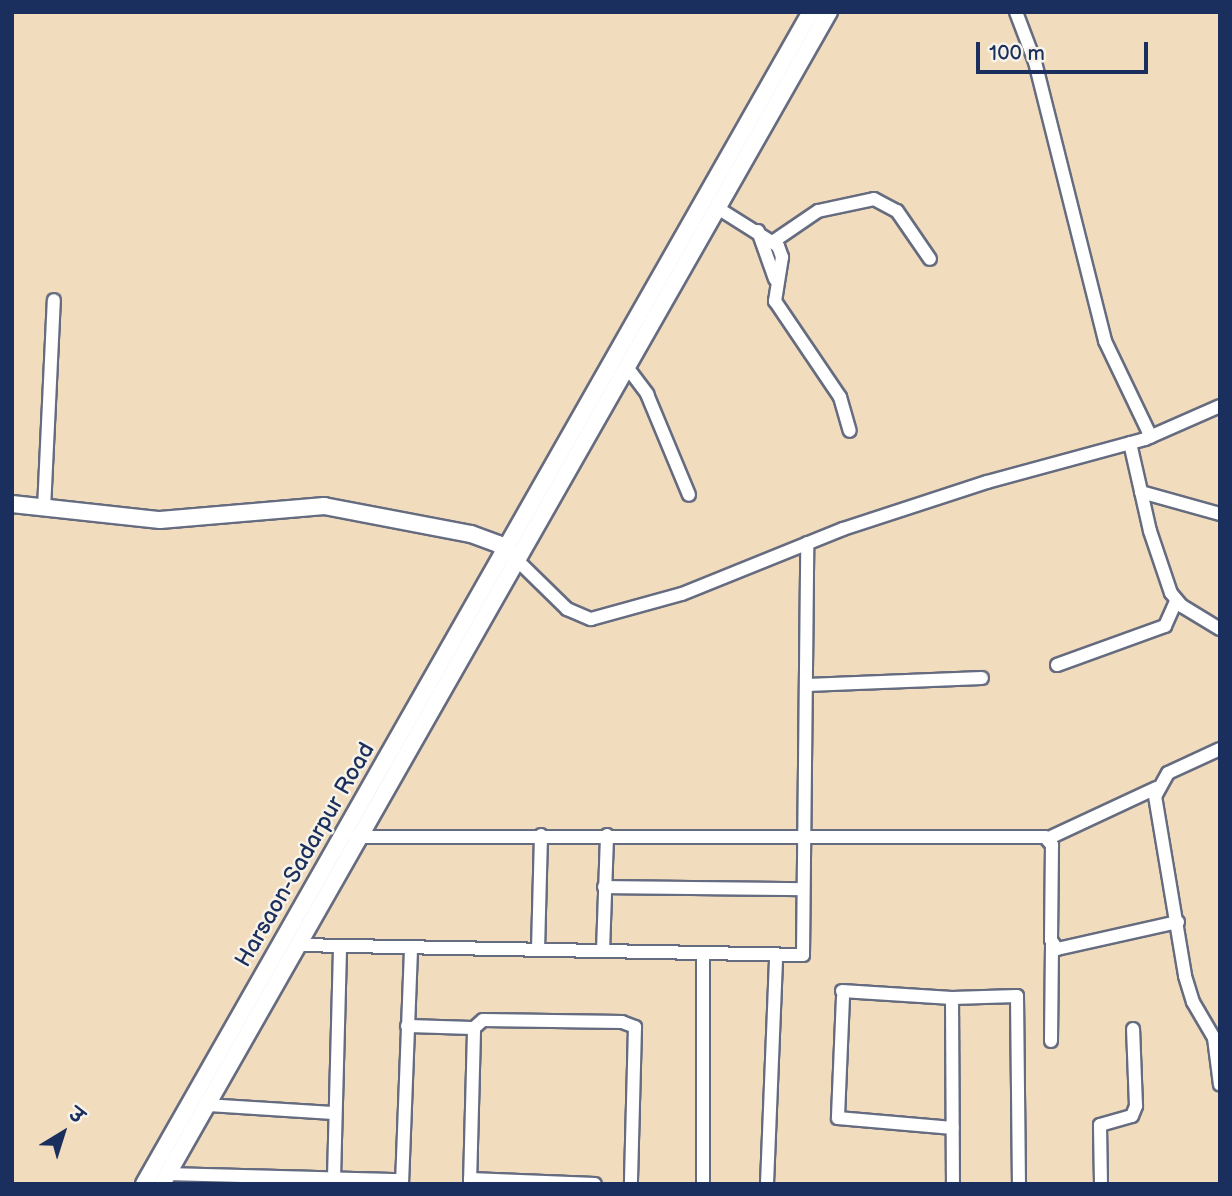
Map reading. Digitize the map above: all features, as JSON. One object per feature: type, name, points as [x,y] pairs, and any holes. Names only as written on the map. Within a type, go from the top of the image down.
[{"type":"street","points":[[512,555],[811,12]]},
{"type":"street","points":[[512,555],[626,367],[829,12]]},
{"type":"street","points":[[1016,12],[1035,62],[1105,341],[1151,437]]},
{"type":"street","points":[[774,241],[820,210],[874,199],[897,211],[930,260]]},
{"type":"street","points":[[716,207],[774,241],[782,257],[776,286]]},
{"type":"street","points":[[758,230],[773,264],[779,311],[840,397],[850,430]]},
{"type":"street","points":[[44,509],[54,300]]},
{"type":"street","points":[[626,367],[647,394],[689,495]]},
{"type":"street","points":[[12,504],[44,509],[191,520],[324,506],[471,534],[512,555],[567,609],[591,619],[682,594],[807,543],[987,482],[1151,437],[1220,406]]},
{"type":"street","points":[[1130,443],[1155,549],[1176,601],[1220,629]]},
{"type":"street","points":[[1141,492],[1220,514]]},
{"type":"street","points":[[297,945],[776,956],[804,953],[802,889],[805,834],[807,543]]},
{"type":"street","name":"Harsaon-Sadarpur Road","points":[[164,1179],[297,945],[512,555]]},
{"type":"street","name":"Harsaon-Sadarpur Road","points":[[144,1184],[512,555]]},
{"type":"street","points":[[1057,665],[1164,626],[1176,601]]},
{"type":"street","points":[[807,685],[982,678]]},
{"type":"street","points":[[356,838],[805,834],[1049,838],[1156,788],[1168,773],[1220,749]]},
{"type":"street","points":[[1156,788],[1185,976],[1193,1002],[1214,1038],[1220,1085]]},
{"type":"street","points":[[538,950],[541,835]]},
{"type":"street","points":[[603,951],[607,835]]},
{"type":"street","points":[[1049,838],[1051,1041]]},
{"type":"street","points":[[604,887],[802,889]]},
{"type":"street","points":[[1052,945],[1065,950],[1178,922]]},
{"type":"street","points":[[334,1178],[340,946]]},
{"type":"street","points":[[164,1179],[334,1178],[402,1182],[411,948]]},
{"type":"street","points":[[703,954],[703,1184]]},
{"type":"street","points":[[767,1184],[776,956]]},
{"type":"street","points":[[953,1128],[838,1118],[843,994],[952,998],[1017,996],[1019,1184]]},
{"type":"street","points":[[952,998],[953,1184]]},
{"type":"street","points":[[407,1026],[474,1028],[483,1020],[622,1022],[635,1027],[631,1184]]},
{"type":"street","points":[[474,1028],[470,1181],[595,1184]]},
{"type":"street","points":[[1101,1184],[1100,1125],[1132,1116],[1136,1106],[1133,1029]]},
{"type":"street","points":[[207,1105],[335,1113]]}]
